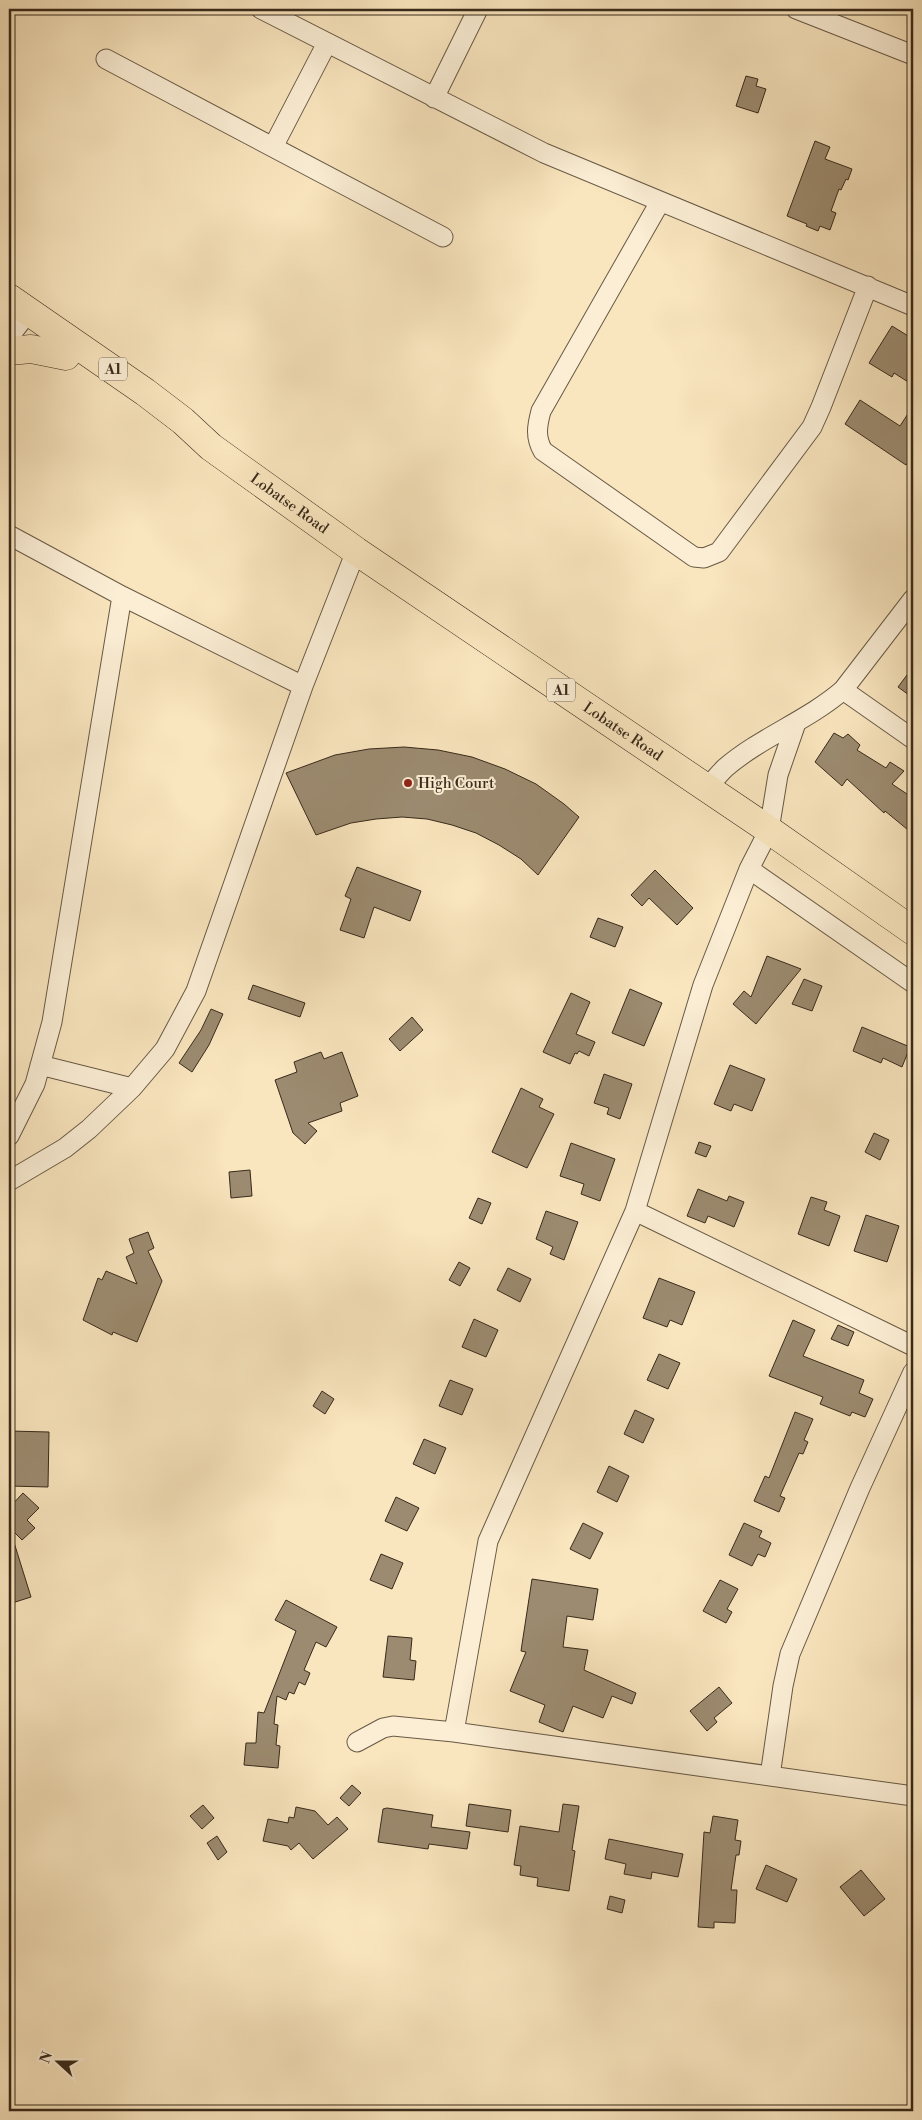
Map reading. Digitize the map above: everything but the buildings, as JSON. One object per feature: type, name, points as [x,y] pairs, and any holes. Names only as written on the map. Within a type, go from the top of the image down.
[{"type":"highway","name":"Lobatse Road","points":[[15,317],[66,356],[173,429],[211,448]]},
{"type":"highway","name":"Lobatse Road","points":[[15,317],[145,392],[183,421],[211,448],[356,551],[769,830],[913,931]]},
{"type":"highway","points":[[9,351],[31,349],[66,356]]},
{"type":"street","points":[[261,9],[544,153],[913,306]]},
{"type":"street","points":[[434,98],[478,9]]},
{"type":"street","points":[[796,9],[913,55]]},
{"type":"street","points":[[273,147],[327,43]]},
{"type":"street","points":[[106,59],[443,237]]},
{"type":"street","points":[[660,202],[541,411],[537,426],[537,441],[543,451],[694,557],[704,558],[719,552],[812,427],[868,286]]},
{"type":"street","points":[[9,535],[122,596],[303,686]]},
{"type":"street","points":[[9,1181],[72,1142],[89,1129],[132,1088],[164,1049],[192,1001],[303,686],[356,551]]},
{"type":"street","points":[[9,1136],[30,1096],[52,1022],[122,596]]},
{"type":"street","points":[[707,788],[724,769],[738,758],[829,702],[843,690],[913,599]]},
{"type":"street","points":[[843,690],[913,739]]},
{"type":"street","points":[[454,1732],[488,1541],[635,1211],[704,985],[749,869],[769,830],[778,775],[796,723]]},
{"type":"street","points":[[749,869],[913,983]]},
{"type":"street","points":[[40,1065],[132,1088]]},
{"type":"street","points":[[635,1211],[913,1346]]},
{"type":"street","points":[[770,1776],[783,1686],[790,1654],[860,1488],[913,1372]]},
{"type":"street","points":[[357,1742],[384,1728],[393,1726],[454,1732],[913,1796]]},
{"type":"place","name":"High Court","points":[[408,783]]}]
